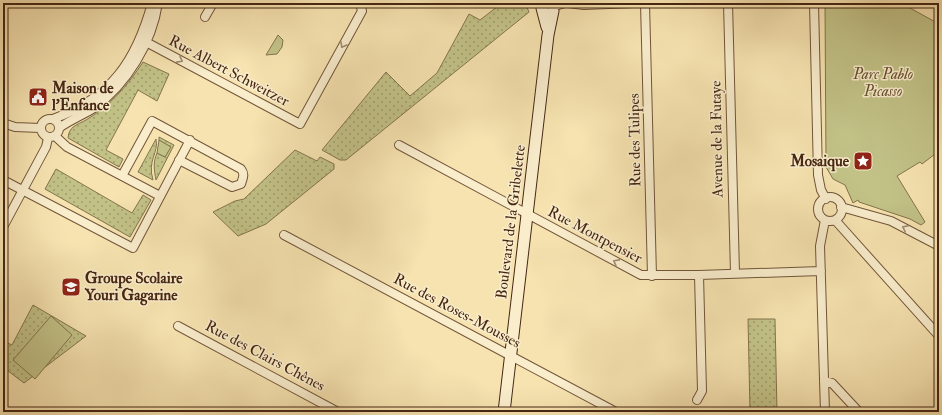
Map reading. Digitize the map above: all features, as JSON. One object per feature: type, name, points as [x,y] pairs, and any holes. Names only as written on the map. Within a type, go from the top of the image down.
[{"type":"main road","name":"Boulevard de la Gribelette","points":[[504,412],[548,35],[553,6]]},
{"type":"street","points":[[152,3],[141,38],[125,66],[112,84],[86,104],[52,119],[44,120],[40,128],[43,135],[51,137],[160,196]]},
{"type":"street","points":[[3,227],[51,137],[59,128],[94,107],[114,90],[131,70],[146,42],[158,3]]},
{"type":"street","points":[[205,17],[212,3]]},
{"type":"street","points":[[568,3],[584,5],[634,3]]},
{"type":"street","name":"Rue des Tulipes","points":[[645,3],[652,276]]},
{"type":"street","name":"Avenue de la Futaye","points":[[728,3],[735,273]]},
{"type":"street","points":[[814,3],[818,175],[821,190],[826,199]]},
{"type":"street","name":"Rue Albert Schweitzer","points":[[146,42],[300,124],[361,7]]},
{"type":"street","points":[[52,119],[57,122],[59,128]]},
{"type":"street","points":[[122,176],[152,120],[241,169],[243,172],[241,184],[232,187],[180,160]]},
{"type":"street","points":[[3,123],[15,127],[40,128]]},
{"type":"street","points":[[3,180],[133,248],[190,140]]},
{"type":"street","name":"Rue Montpensier","points":[[399,145],[637,273],[652,276],[820,271]]},
{"type":"street","points":[[825,220],[820,214],[819,207],[826,199],[835,199],[842,207],[891,221],[939,246]]},
{"type":"street","points":[[825,220],[835,220],[840,216],[842,207]]},
{"type":"street","points":[[825,220],[820,246],[825,412]]},
{"type":"street","points":[[835,220],[939,336]]},
{"type":"street","name":"Rue des Roses-Mousses","points":[[284,235],[616,412]]},
{"type":"street","points":[[697,400],[702,391],[699,275]]},
{"type":"street","name":"Rue des Clairs Chênes","points":[[178,326],[338,412]]},
{"type":"street","points":[[824,381],[832,383],[859,412]]},
{"type":"green space","points":[[502,3],[525,3],[529,12],[346,160],[340,160],[322,150],[386,72],[410,96],[437,73],[469,14],[480,20]]},
{"type":"green space","name":"Parc Pablo Picasso","points":[[825,3],[901,3],[939,24],[939,151],[922,164],[920,162],[897,176],[925,222],[921,225],[910,219],[859,202],[858,200],[853,203],[845,185],[833,179],[826,167]]},
{"type":"green space","points":[[278,35],[283,40],[282,47],[277,54],[266,55]]},
{"type":"green space","points":[[143,62],[169,74],[157,101],[138,90],[106,150],[123,159],[119,167],[68,138],[70,131],[74,126],[86,120],[111,102],[125,87]]},
{"type":"green space","points":[[159,137],[174,145],[156,180],[154,166],[157,153],[165,157],[170,147],[159,140]]},
{"type":"green space","points":[[156,139],[156,148],[151,167],[153,180],[138,172]]},
{"type":"green space","points":[[159,140],[171,147],[165,157],[157,153]]},
{"type":"green space","points":[[295,150],[317,161],[320,157],[334,164],[334,169],[266,224],[238,236],[213,212],[235,201],[244,199]]},
{"type":"green space","points":[[56,169],[132,213],[143,195],[151,200],[130,237],[45,189]]},
{"type":"green space","points":[[33,305],[86,336],[24,383],[3,367],[3,341],[12,345]]},
{"type":"green space","points":[[51,316],[72,335],[35,379],[13,360]]},
{"type":"green space","points":[[748,319],[775,319],[777,412],[750,412]]},
{"type":"place","name":"Maison de l’Enfance","points":[[38,97]]},
{"type":"place","name":"Mosaique","points":[[863,161]]},
{"type":"place","name":"Groupe Scolaire Youri Gagarine","points":[[71,287]]}]
